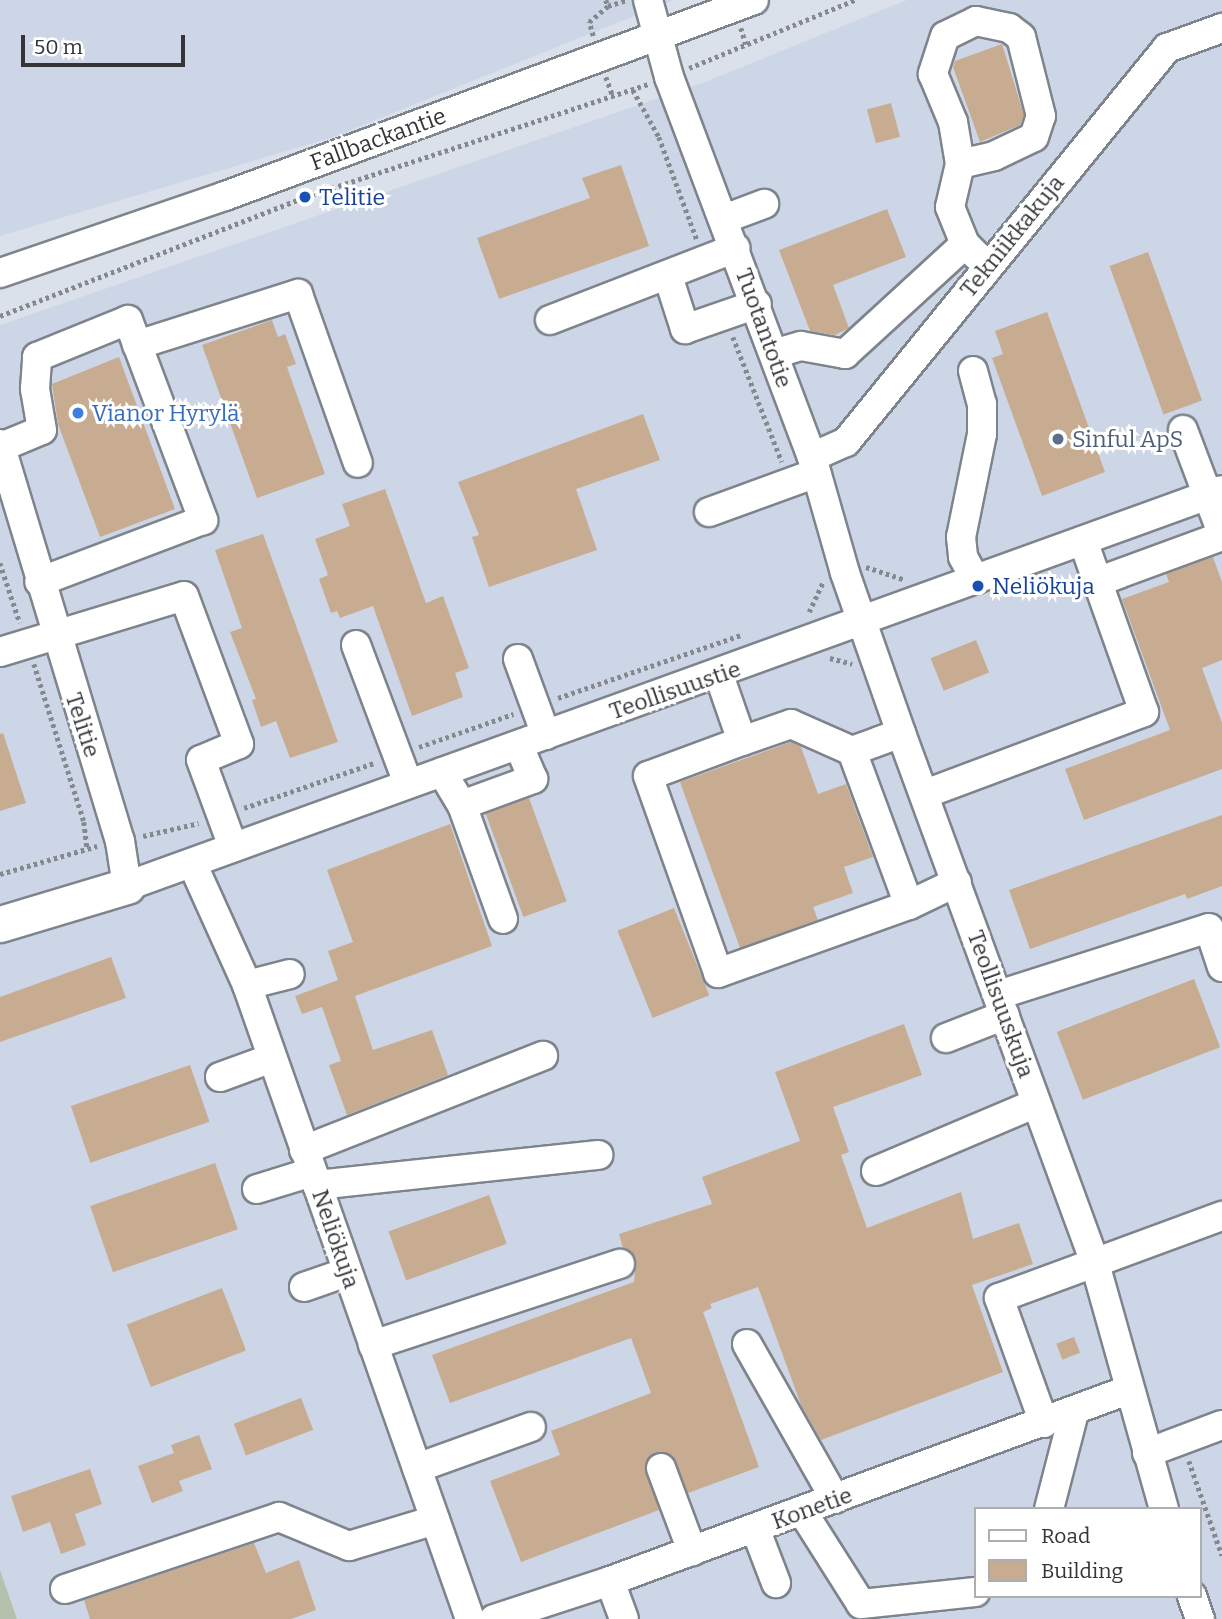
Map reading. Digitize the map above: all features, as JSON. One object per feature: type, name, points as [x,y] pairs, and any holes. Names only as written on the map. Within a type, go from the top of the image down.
[{"type":"main road","points":[[0,924],[127,886]]},
{"type":"street","name":"Tuotantotie","points":[[648,0],[669,77],[757,304],[814,465],[845,573],[863,621]]},
{"type":"street","name":"Fallbackantie","points":[[0,273],[659,38],[754,0]]},
{"type":"street","points":[[960,164],[994,156],[1034,137],[1041,116],[1021,37],[1009,27],[976,21],[946,36],[933,74],[953,122],[960,164],[950,207],[965,244],[988,266]]},
{"type":"street","name":"Tekniikkakuja","points":[[709,512],[814,465],[846,442],[1167,47],[1222,28]]},
{"type":"street","points":[[724,219],[764,204]]},
{"type":"street","points":[[774,354],[801,346],[845,354],[965,244]]},
{"type":"street","points":[[550,320],[736,248]]},
{"type":"street","points":[[668,276],[685,330],[757,304]]},
{"type":"street","points":[[137,345],[298,294],[358,463]]},
{"type":"street","points":[[1,452],[42,430],[35,389],[37,357],[128,320],[202,520],[39,582]]},
{"type":"street","points":[[973,371],[982,404],[982,434],[961,537],[963,557],[976,580]]},
{"type":"street","points":[[1097,582],[1222,535],[1214,493],[1183,430]]},
{"type":"street","name":"Telitie","points":[[1,452],[54,634],[121,841],[127,886]]},
{"type":"street","name":"Teollisuustie","points":[[127,886],[408,783],[719,675],[1214,493]]},
{"type":"street","points":[[925,794],[1144,712],[1083,541]]},
{"type":"street","points":[[0,652],[184,596],[239,744],[201,760],[219,816],[233,847]]},
{"type":"street","name":"Teollisuuskuja","points":[[863,621],[901,733],[1094,1260],[1129,1390]]},
{"type":"street","points":[[356,645],[408,783]]},
{"type":"street","points":[[518,659],[546,735]]},
{"type":"street","points":[[719,675],[742,741]]},
{"type":"street","points":[[901,733],[852,751],[791,724],[648,776],[718,973],[909,905],[957,881]]},
{"type":"street","points":[[462,805],[533,779],[519,746]]},
{"type":"street","points":[[852,751],[909,905]]},
{"type":"street","points":[[442,772],[462,805],[503,919]]},
{"type":"street","name":"Neliökuja","points":[[192,863],[247,985],[470,1619]]},
{"type":"street","points":[[946,1038],[1001,1005],[1209,928],[1222,967]]},
{"type":"street","points":[[247,985],[290,974]]},
{"type":"street","points":[[257,1189],[311,1169],[543,1056]]},
{"type":"street","points":[[220,1077],[272,1058]]},
{"type":"street","points":[[876,1171],[1036,1103]]},
{"type":"street","points":[[311,1169],[598,1155]]},
{"type":"street","points":[[1044,1423],[999,1298],[1094,1260],[1222,1216]]},
{"type":"street","points":[[373,1345],[620,1264]]},
{"type":"street","points":[[304,1287],[347,1272]]},
{"type":"street","points":[[747,1344],[835,1499]]},
{"type":"street","points":[[1129,1390],[1163,1507]]},
{"type":"street","name":"Konetie","points":[[503,1618],[1129,1390]]},
{"type":"street","points":[[1050,1507],[1074,1412]]},
{"type":"street","points":[[1147,1453],[1222,1425]]},
{"type":"street","points":[[416,1468],[531,1427]]},
{"type":"street","points":[[661,1468],[692,1551]]},
{"type":"street","points":[[802,1511],[861,1604],[974,1592]]},
{"type":"street","points":[[65,1590],[279,1517],[349,1546],[435,1520]]},
{"type":"street","points":[[755,1528],[776,1583]]},
{"type":"street","points":[[610,1581],[624,1619]]},
{"type":"street","points":[[1193,1598],[1200,1619]]},
{"type":"path","points":[[606,0],[608,6],[627,0]]},
{"type":"path","points":[[0,316],[304,197],[669,77],[855,0]]},
{"type":"path","points":[[0,563],[84,822],[87,848]]},
{"type":"path","points":[[803,614],[811,611],[824,578],[870,565],[902,579],[914,575]]},
{"type":"path","points":[[0,874],[87,848],[219,816],[752,631]]},
{"type":"path","points":[[1182,1440],[1222,1555]]},
{"type":"shaded area","points":[[0,0],[674,0],[333,137],[0,236]]},
{"type":"shaded area","points":[[907,0],[1222,0],[1222,1619],[17,1619],[0,1571],[0,325],[705,82]]},
{"type":"green space","points":[[0,1570],[17,1619],[0,1619]]},
{"type":"building","points":[[1002,44],[1024,115],[1020,125],[980,142],[953,67],[955,61]]},
{"type":"building","points":[[891,103],[900,137],[876,143],[867,109]]},
{"type":"building","points":[[621,165],[649,246],[499,299],[477,238],[590,198],[582,178]]},
{"type":"building","points":[[887,209],[906,257],[833,285],[849,328],[835,335],[810,331],[779,250]]},
{"type":"building","points":[[1148,252],[1202,400],[1164,414],[1109,266]]},
{"type":"building","points":[[1047,312],[1105,472],[1042,496],[992,358],[1003,354],[995,331]]},
{"type":"building","points":[[272,320],[278,337],[285,334],[296,364],[287,367],[325,474],[257,498],[202,345]]},
{"type":"building","points":[[119,357],[175,509],[100,537],[58,424],[52,384]]},
{"type":"building","points":[[643,414],[660,460],[576,489],[597,550],[489,587],[472,537],[479,535],[458,482]]},
{"type":"building","points":[[385,489],[426,603],[443,596],[469,668],[455,673],[463,697],[412,716],[373,606],[340,618],[337,611],[331,613],[319,579],[328,575],[315,539],[350,526],[342,504]]},
{"type":"building","points":[[263,534],[338,742],[290,758],[276,721],[261,727],[252,700],[256,699],[230,632],[242,628],[215,550]]},
{"type":"building","points":[[1213,557],[1222,582],[1222,660],[1202,668],[1222,723],[1222,769],[1084,820],[1065,769],[1170,730],[1122,599],[1169,582],[1166,574]]},
{"type":"building","points":[[976,640],[989,672],[944,691],[931,658]]},
{"type":"building","points":[[3,733],[26,803],[0,811],[0,734]]},
{"type":"building","points":[[791,742],[801,747],[818,794],[846,784],[873,857],[844,867],[853,893],[813,907],[818,920],[740,948],[680,782]]},
{"type":"building","points":[[529,798],[567,901],[523,917],[486,814]]},
{"type":"building","points":[[1222,815],[1222,886],[1187,899],[1185,894],[1030,949],[1009,890]]},
{"type":"building","points":[[450,824],[492,946],[355,996],[373,1050],[432,1030],[448,1075],[347,1115],[329,1065],[341,1061],[322,1007],[302,1014],[295,996],[338,980],[328,951],[353,942],[327,870]]},
{"type":"building","points":[[674,908],[709,995],[653,1018],[617,931]]},
{"type":"building","points":[[111,957],[126,998],[0,1042],[0,997]]},
{"type":"building","points":[[1194,979],[1220,1047],[1083,1100],[1057,1032]]},
{"type":"building","points":[[904,1024],[922,1075],[833,1107],[849,1152],[841,1155],[867,1228],[961,1192],[973,1239],[1019,1223],[1033,1264],[972,1285],[1003,1372],[821,1440],[801,1405],[758,1287],[710,1304],[712,1308],[703,1312],[759,1467],[688,1493],[672,1456],[655,1453],[645,1466],[659,1510],[521,1562],[490,1481],[560,1455],[551,1431],[651,1393],[631,1338],[450,1403],[432,1355],[634,1282],[636,1259],[623,1248],[619,1234],[712,1204],[702,1177],[800,1141],[775,1072]]},
{"type":"building","points":[[190,1065],[210,1122],[90,1163],[71,1106]]},
{"type":"building","points":[[215,1163],[238,1229],[113,1272],[90,1206]]},
{"type":"building","points":[[489,1195],[507,1244],[406,1280],[388,1232]]},
{"type":"building","points":[[222,1288],[246,1351],[151,1387],[127,1325]]},
{"type":"building","points":[[1074,1337],[1080,1353],[1062,1360],[1056,1344]]},
{"type":"building","points":[[301,1398],[313,1430],[246,1456],[234,1424]]},
{"type":"building","points":[[199,1435],[212,1469],[179,1481],[183,1491],[152,1503],[138,1466],[174,1453],[171,1445]]},
{"type":"building","points":[[90,1469],[102,1504],[75,1514],[86,1545],[61,1554],[50,1522],[23,1532],[11,1496]]},
{"type":"building","points":[[254,1543],[266,1573],[299,1560],[316,1610],[291,1619],[90,1619],[84,1600]]},
{"type":"place","name":"Telitie","points":[[305,197]]},
{"type":"place","name":"Vianor Hyrylä","points":[[78,413]]},
{"type":"place","name":"Sinful ApS","points":[[1058,439]]},
{"type":"place","name":"Neliökuja","points":[[978,586]]}]
